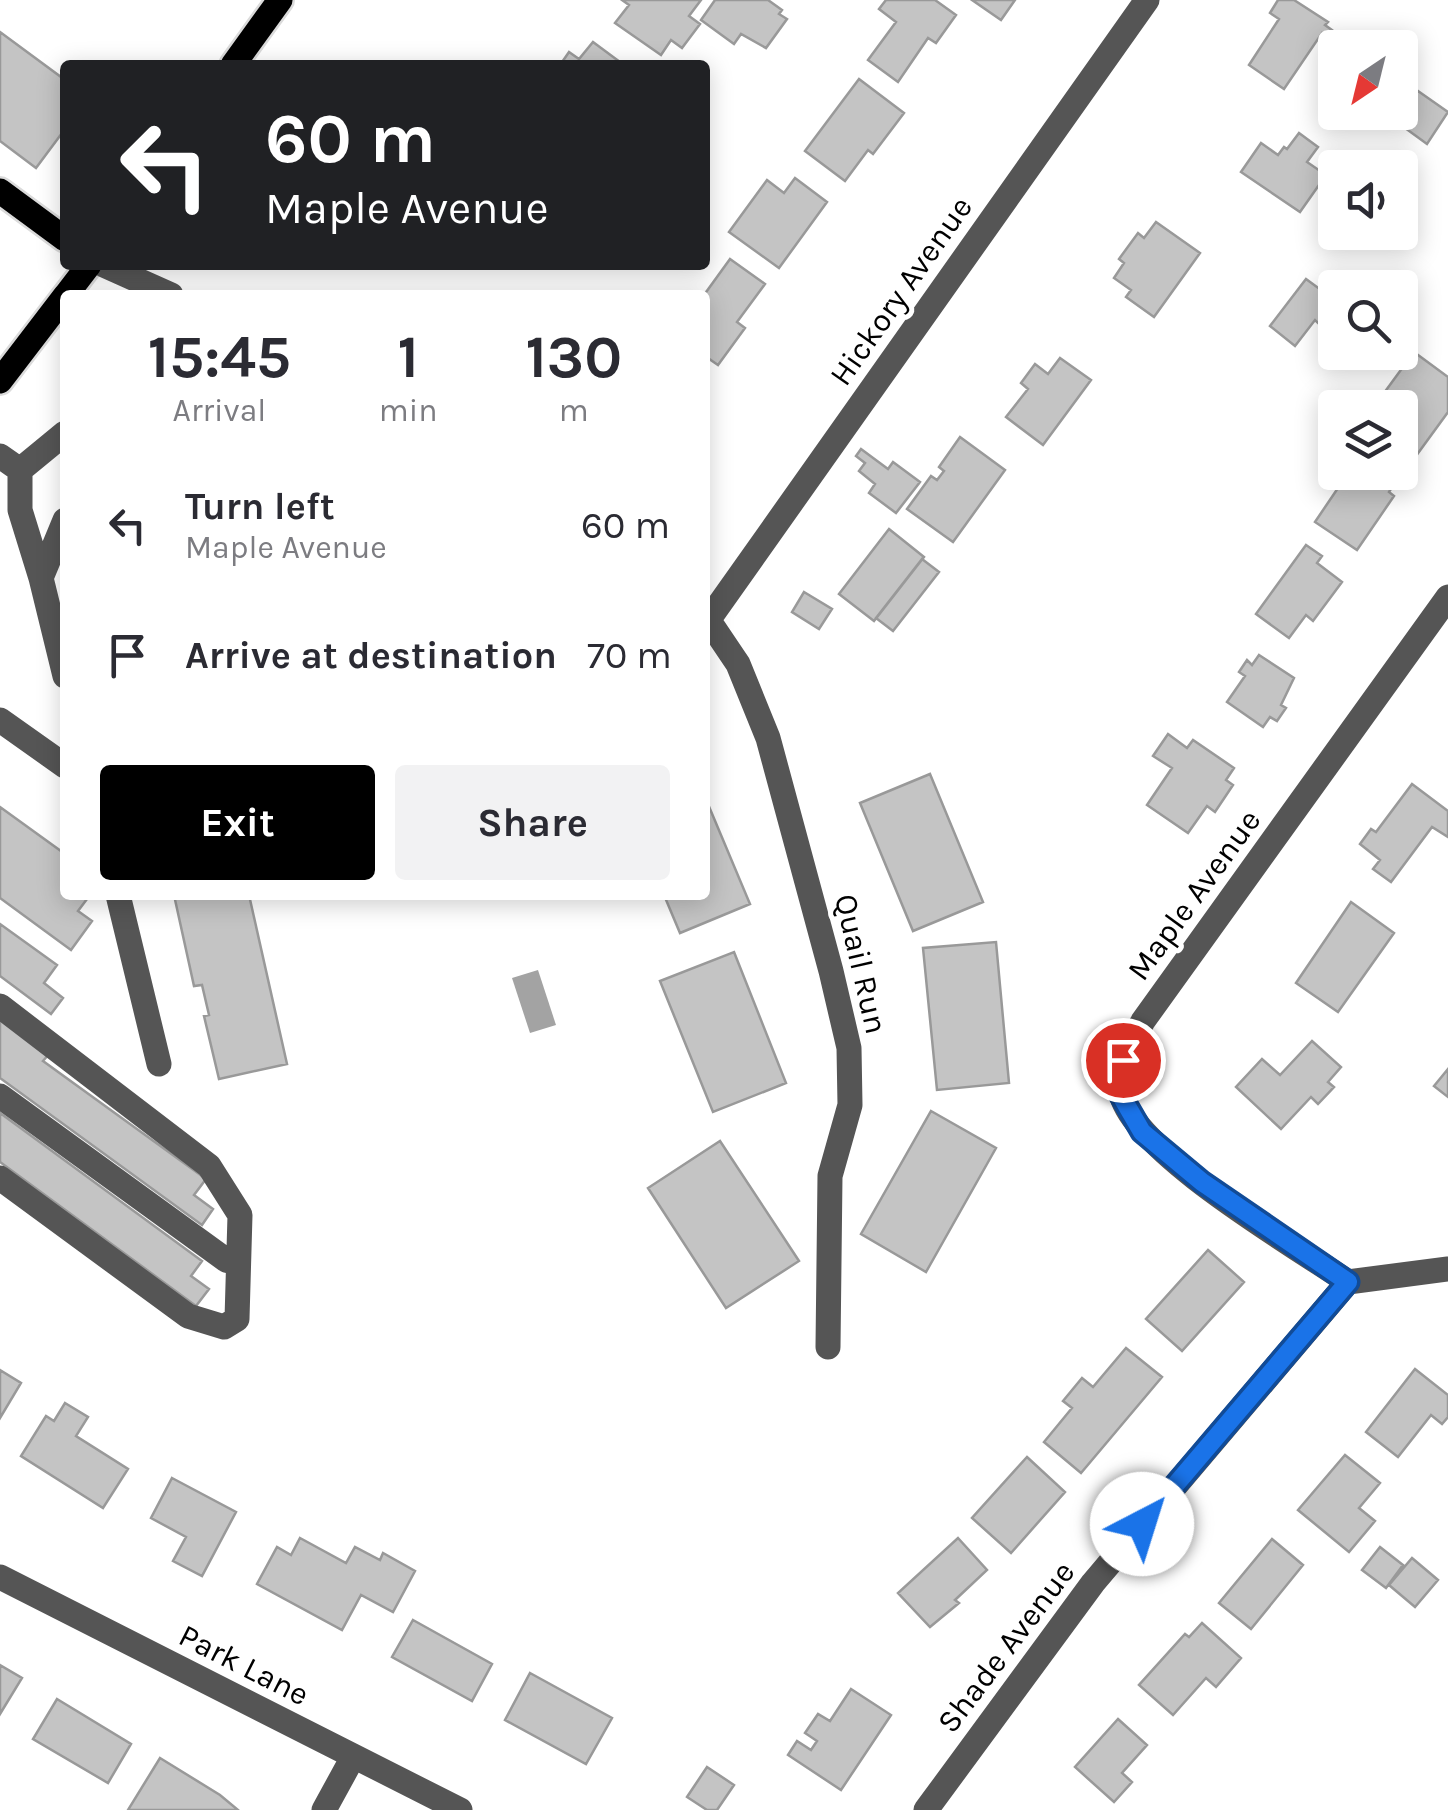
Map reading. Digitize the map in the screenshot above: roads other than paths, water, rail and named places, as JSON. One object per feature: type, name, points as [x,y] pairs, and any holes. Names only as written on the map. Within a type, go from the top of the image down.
[{"type":"main road","points":[[237,60],[280,0]]},
{"type":"main road","points":[[0,192],[60,235]]},
{"type":"main road","points":[[0,381],[60,304]]},
{"type":"street","name":"Hickory Avenue","points":[[710,613],[1146,0]]},
{"type":"street","points":[[115,270],[159,290]]},
{"type":"street","points":[[60,436],[10,463],[60,656]]},
{"type":"street","points":[[41,578],[60,532]]},
{"type":"street","name":"Maple Avenue","points":[[1348,1282],[1202,1182],[1142,1132],[1120,1094],[1123,1060],[1143,1021],[1448,598]]},
{"type":"street","name":"Quail Run","points":[[710,622],[738,664],[768,738],[849,1048],[850,1106],[830,1176],[828,1348]]},
{"type":"street","points":[[0,720],[60,762]]},
{"type":"street","points":[[119,900],[160,1064]]},
{"type":"street","points":[[0,1006],[209,1166],[240,1215],[237,1320],[224,1326],[188,1316],[0,1178]]},
{"type":"street","points":[[0,1096],[226,1260],[238,1264]]},
{"type":"street","points":[[1348,1282],[1448,1269]]},
{"type":"street","name":"Shade Avenue","points":[[926,1810],[1093,1583],[1348,1282]]},
{"type":"street","name":"Park Lane","points":[[0,1577],[460,1810]]},
{"type":"street","points":[[324,1810],[353,1756]]}]
